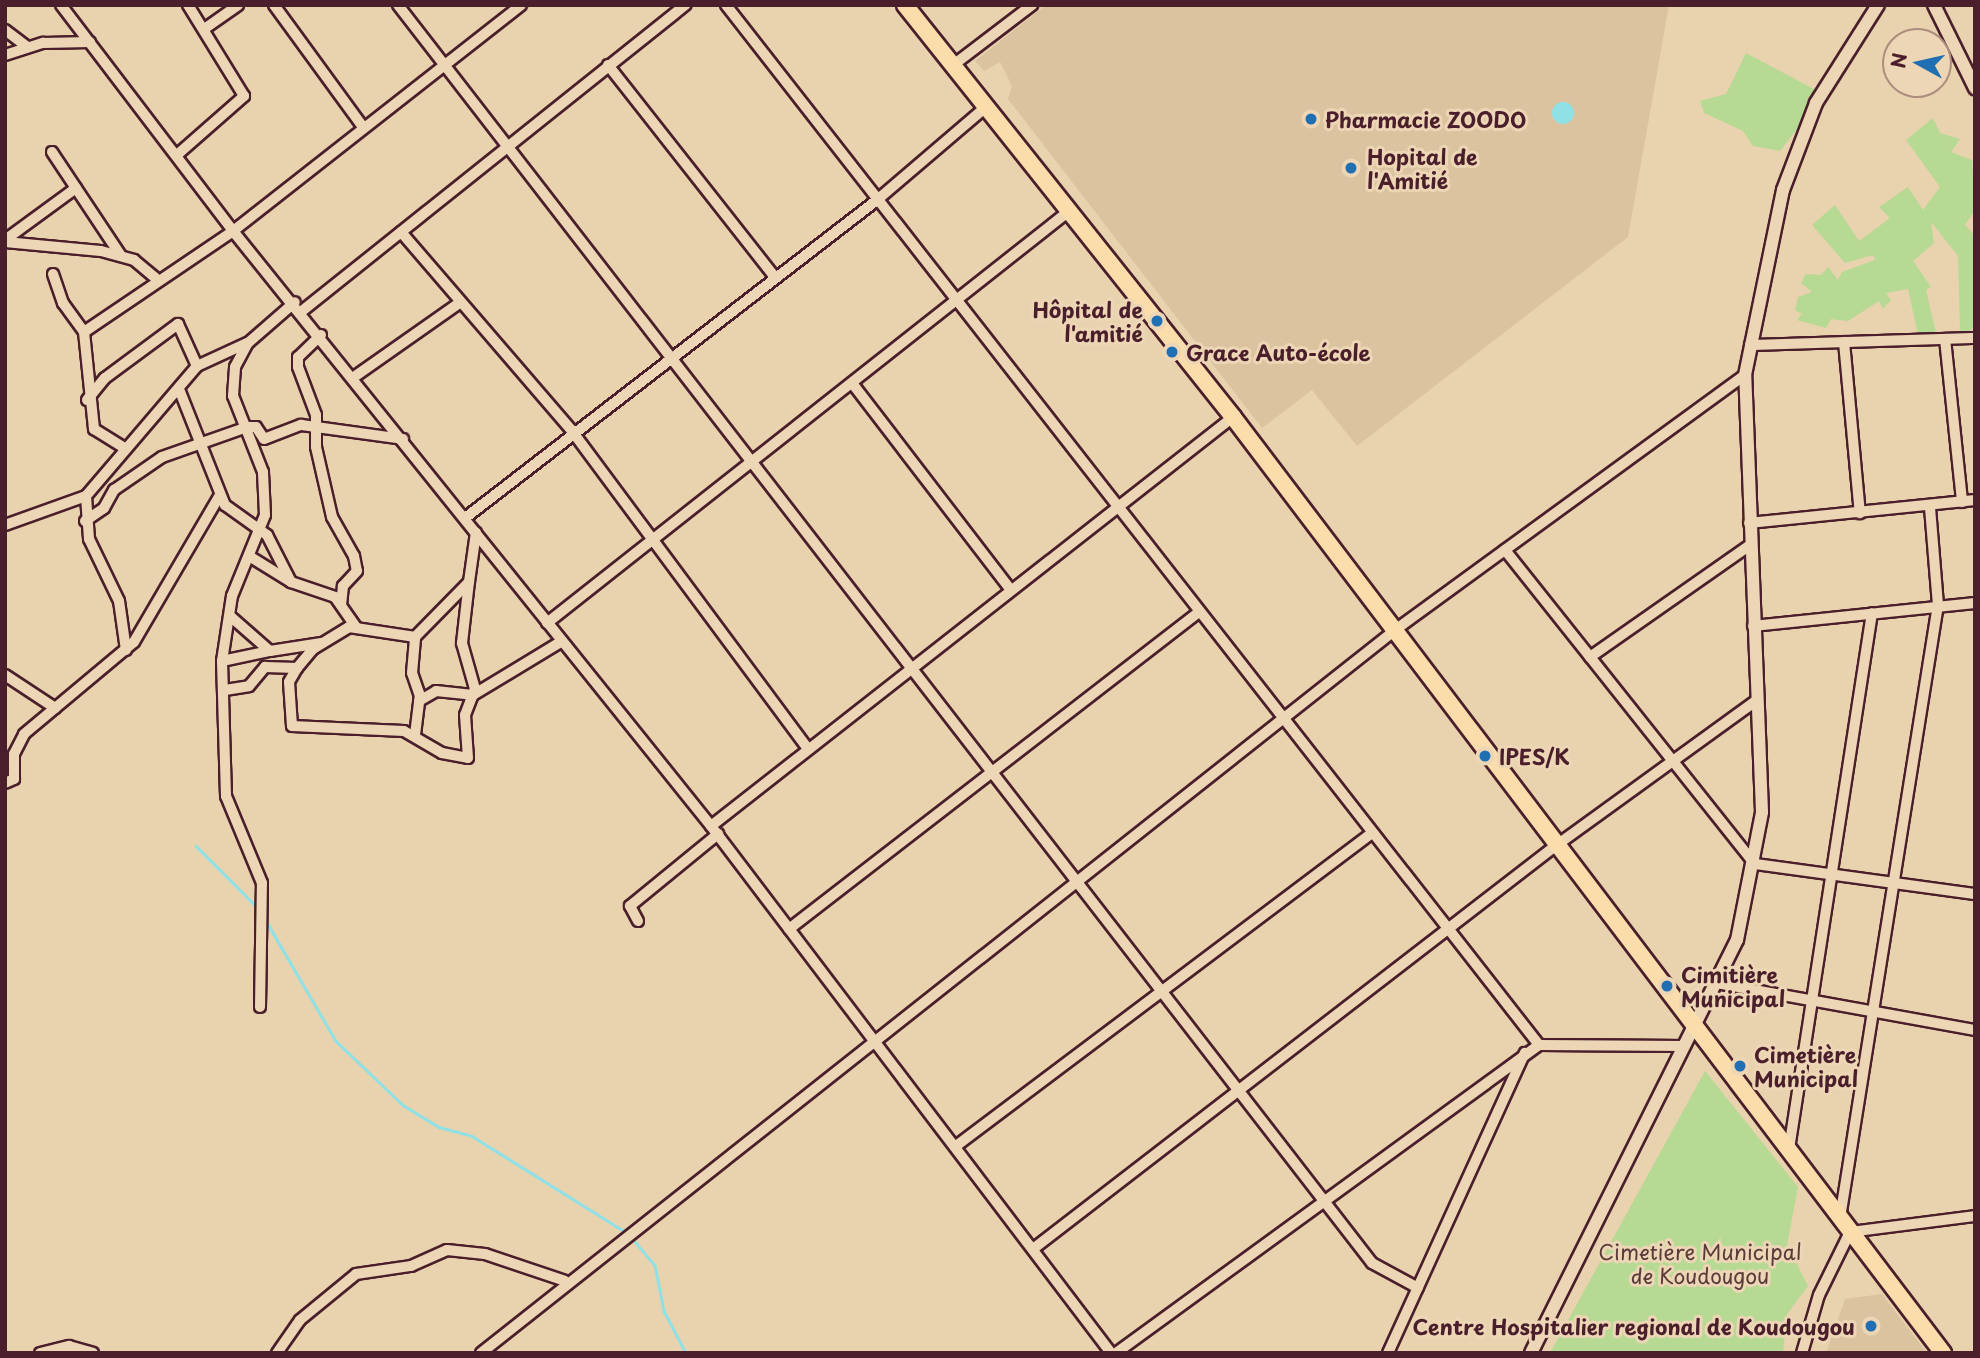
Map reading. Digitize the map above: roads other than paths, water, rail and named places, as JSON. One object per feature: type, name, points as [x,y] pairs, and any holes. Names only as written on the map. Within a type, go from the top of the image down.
[{"type":"main road","points":[[905,5],[1233,417],[1395,630],[1554,848],[1696,1022],[1942,1353]]},
{"type":"street","points":[[61,5],[178,154],[233,231],[321,335],[714,830],[1113,1353],[1539,1045],[1684,1046]]},
{"type":"street","points":[[178,154],[244,96],[207,27],[188,5]]},
{"type":"street","points":[[207,27],[238,5]]},
{"type":"street","points":[[274,5],[363,127]]},
{"type":"street","points":[[398,5],[441,67],[504,149],[1372,1264],[1418,1288]]},
{"type":"street","points":[[5,525],[86,496],[197,366],[247,343],[401,232],[685,5]]},
{"type":"street","points":[[726,5],[1285,723],[1454,930],[1539,1045]]},
{"type":"street","points":[[952,66],[1032,5]]},
{"type":"street","points":[[1531,1353],[1737,940],[1755,864],[1763,790],[1753,626],[1745,375],[1783,190],[1816,103],[1878,5]]},
{"type":"street","points":[[1933,5],[1975,91]]},
{"type":"street","points":[[84,332],[233,231],[519,6]]},
{"type":"street","points":[[5,30],[26,46]]},
{"type":"street","points":[[5,55],[26,46],[90,42]]},
{"type":"street","points":[[608,65],[773,275]]},
{"type":"street","points":[[465,518],[773,275],[877,200],[986,107]]},
{"type":"street","points":[[52,152],[121,256],[158,280]]},
{"type":"street","points":[[76,188],[6,238],[18,245],[121,256]]},
{"type":"street","points":[[547,622],[852,383],[958,304],[1069,211]]},
{"type":"street","points":[[401,232],[458,304],[572,431],[655,539],[807,749]]},
{"type":"street","points":[[53,274],[63,303],[84,332],[87,400],[94,429],[125,448]]},
{"type":"street","points":[[354,377],[458,304]]},
{"type":"street","points":[[87,400],[105,378],[178,324],[197,366]]},
{"type":"street","points":[[321,335],[298,357],[318,430],[316,447],[332,517],[357,571],[343,586],[341,605]]},
{"type":"street","points":[[1750,345],[1975,338]]},
{"type":"street","points":[[1945,339],[1962,502]]},
{"type":"street","points":[[1844,342],[1860,513]]},
{"type":"street","points":[[247,343],[235,368],[233,396],[263,472],[260,526],[230,616],[222,661],[225,690],[226,796],[262,883],[260,1007]]},
{"type":"street","points":[[481,1353],[621,1237],[1076,881],[1285,723],[1395,630],[1745,375]]},
{"type":"street","points":[[852,383],[1011,590]]},
{"type":"street","points":[[179,389],[220,495],[233,516],[260,526],[291,582]]},
{"type":"street","points":[[638,921],[630,906],[807,749],[1011,590],[1120,511],[1233,417]]},
{"type":"street","points":[[85,521],[104,508],[114,490],[162,457],[247,427],[256,427],[264,439],[301,425],[318,430],[403,439]]},
{"type":"street","points":[[5,783],[14,779],[15,754],[24,734],[126,650],[220,495]]},
{"type":"street","points":[[86,496],[85,521],[119,601],[126,650]]},
{"type":"street","points":[[1749,523],[1930,507],[1975,500]]},
{"type":"street","points":[[1840,1218],[1938,605],[1930,507]]},
{"type":"street","points":[[321,643],[289,682],[292,726],[415,735],[442,753],[468,758],[465,715],[473,695],[462,643],[476,532]]},
{"type":"street","points":[[1590,657],[1750,545]]},
{"type":"street","points":[[1505,550],[1671,765],[1755,864],[1975,894]]},
{"type":"street","points":[[249,556],[291,582],[335,597],[356,627]]},
{"type":"street","points":[[415,735],[419,701],[412,673],[415,637],[469,582]]},
{"type":"street","points":[[1753,626],[1975,603]]},
{"type":"street","points":[[789,929],[993,774],[1199,612]]},
{"type":"street","points":[[1789,1149],[1816,1001],[1832,874],[1872,613]]},
{"type":"street","points":[[230,616],[270,651]]},
{"type":"street","points":[[222,661],[321,643],[356,627],[415,637]]},
{"type":"street","points":[[419,701],[436,691],[473,695],[562,641]]},
{"type":"street","points":[[225,690],[249,686],[265,667],[298,668]]},
{"type":"street","points":[[5,675],[55,708]]},
{"type":"street","points":[[1033,1249],[1454,930],[1554,848],[1757,700]]},
{"type":"street","points":[[956,1146],[1160,989],[1373,833]]},
{"type":"street","points":[[1716,983],[1975,1030]]},
{"type":"street","points":[[1388,1353],[1525,1053]]},
{"type":"street","points":[[1802,1353],[1819,1295],[1850,1232],[1975,1216]]},
{"type":"street","points":[[277,1353],[300,1320],[356,1274],[411,1266],[447,1250],[485,1254],[565,1281]]},
{"type":"street","points":[[40,1353],[69,1346],[93,1353]]},
{"type":"water","points":[[1563,102],[1573,109],[1574,113],[1567,123],[1563,124],[1553,117],[1552,113],[1559,103]]},
{"type":"waterway","points":[[196,846],[258,908]]},
{"type":"waterway","points":[[265,919],[336,1041],[403,1105],[439,1127],[472,1136],[627,1233]]},
{"type":"waterway","points":[[632,1238],[655,1265],[664,1311],[686,1353]]},
{"type":"place","name":"Pharmacie ZOODO","points":[[1311,119]]},
{"type":"place","name":"Hopital de l'Amitié","points":[[1351,168]]},
{"type":"place","name":"Hôpital de l'amitié","points":[[1157,321]]},
{"type":"place","name":"Grace Auto-école","points":[[1172,352]]},
{"type":"place","name":"IPES/K","points":[[1485,756]]},
{"type":"place","name":"Cimitière Municipal","points":[[1667,986]]},
{"type":"place","name":"Cimetière Municipal","points":[[1740,1066]]},
{"type":"place","name":"Centre Hospitalier regional de Koudougou","points":[[1871,1326]]},
{"type":"park label","name":"Cimetière Municipal de Koudougou","points":[[1700,1263]]}]
